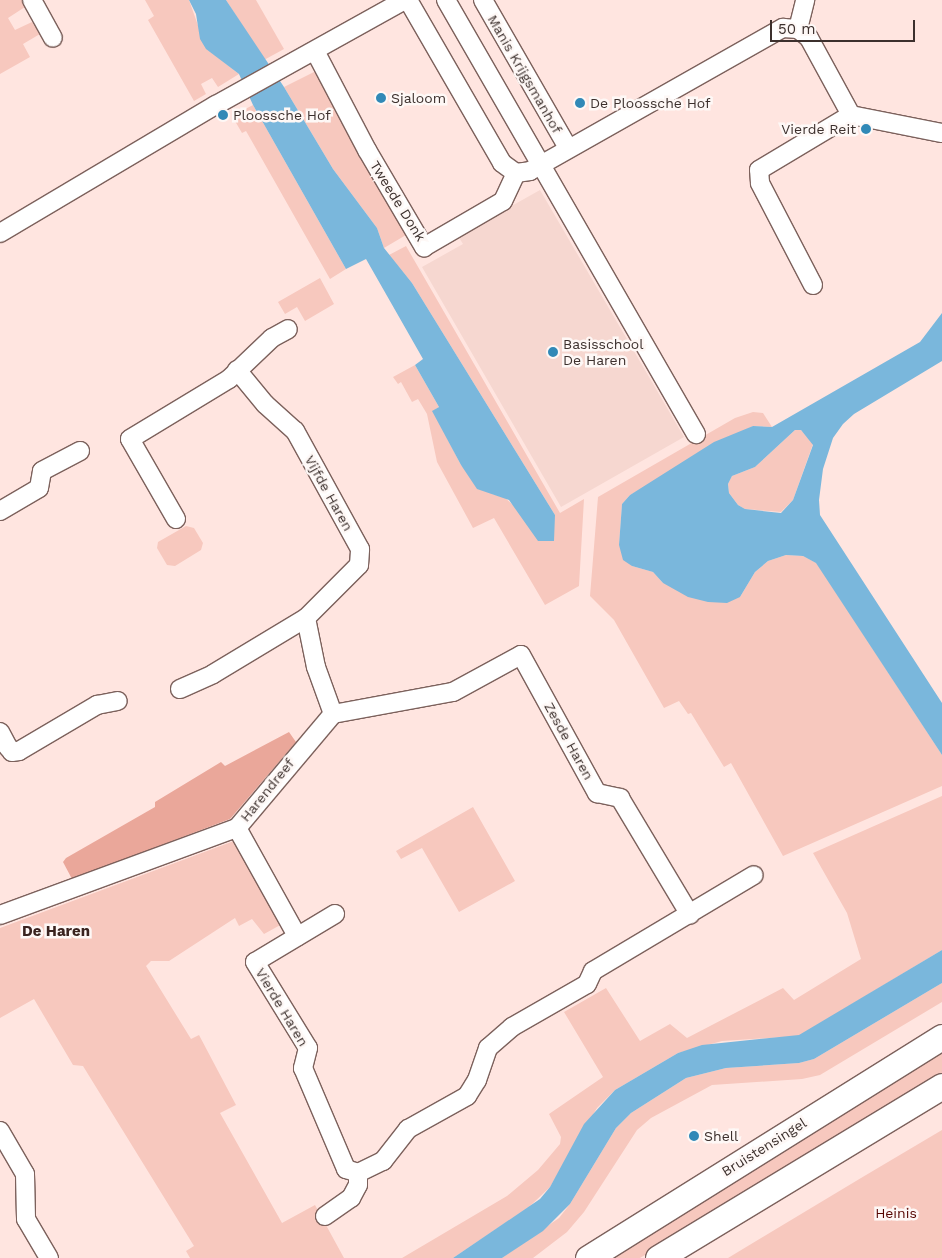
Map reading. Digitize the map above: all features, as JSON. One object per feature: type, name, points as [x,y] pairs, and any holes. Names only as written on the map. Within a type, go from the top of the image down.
[{"type":"main road","name":"Bruistensingel","points":[[588,1258],[942,1037]]},
{"type":"main road","points":[[658,1258],[942,1086]]},
{"type":"street","points":[[32,0],[53,38]]},
{"type":"street","points":[[0,233],[224,101],[404,0]]},
{"type":"street","points":[[408,0],[502,163],[516,173],[524,173],[541,164],[775,30],[798,29],[810,38],[851,115]]},
{"type":"street","points":[[446,0],[696,434]]},
{"type":"street","name":"Manis Krijgsmanhof","points":[[483,0],[568,148]]},
{"type":"street","points":[[798,29],[806,0]]},
{"type":"street","name":"Tweede Donk","points":[[315,51],[367,150],[424,247],[503,201],[516,173]]},
{"type":"street","points":[[813,285],[760,183],[759,170],[851,115],[942,133]]},
{"type":"street","points":[[176,519],[130,439],[228,379],[272,338],[288,329]]},
{"type":"street","name":"Vijfde Haren","points":[[180,689],[213,674],[306,618],[360,565],[360,549],[295,431],[265,404],[237,370]]},
{"type":"street","points":[[0,511],[39,488],[42,471],[80,451]]},
{"type":"street","points":[[306,618],[316,667],[333,714]]},
{"type":"street","name":"Zesde Haren","points":[[333,714],[453,692],[521,655],[598,793],[620,798],[690,915]]},
{"type":"street","points":[[0,732],[12,752],[19,751],[97,705],[118,701]]},
{"type":"street","name":"Harendreef","points":[[0,915],[237,828],[333,714]]},
{"type":"street","points":[[237,828],[297,936]]},
{"type":"street","points":[[325,1216],[351,1198],[358,1185],[358,1173],[383,1160],[408,1129],[467,1096],[477,1080],[488,1048],[512,1027],[587,984],[593,971],[690,915],[711,899],[754,875]]},
{"type":"street","name":"Vierde Haren","points":[[335,914],[255,962],[308,1048],[303,1068],[346,1169],[358,1173]]},
{"type":"street","points":[[0,1131],[25,1174],[26,1218],[49,1258]]},
{"type":"shaded area","name":"Basisschool De Haren","points":[[540,190],[684,437],[561,507],[422,267],[463,244],[458,236]]},
{"type":"shaded area","points":[[289,732],[296,742],[230,819],[72,879],[63,862],[66,858],[155,807],[155,802],[221,762],[225,766]]},
{"type":"green space","points":[[0,0],[27,0],[28,5],[8,18],[15,30],[32,22],[40,34],[23,44],[30,57],[0,74]]},
{"type":"green space","points":[[145,0],[189,0],[206,48],[239,74],[218,87],[212,78],[201,84],[206,94],[194,101],[148,20],[154,16]]},
{"type":"green space","points":[[226,0],[256,0],[284,49],[264,60]]},
{"type":"green space","points":[[318,70],[411,232],[384,248],[377,228],[333,169],[284,87]]},
{"type":"green space","points":[[253,105],[346,269],[330,279],[246,131],[242,133],[232,116]]},
{"type":"green space","points":[[406,246],[560,513],[584,499],[579,586],[545,605],[494,518],[473,528],[437,462],[427,414],[418,399],[412,402],[401,382],[398,384],[393,377],[415,365],[439,407],[433,411],[461,465],[492,494],[504,497],[513,505],[555,515],[412,283],[389,255]]},
{"type":"green space","points":[[320,278],[334,304],[305,321],[297,307],[285,314],[278,302]]},
{"type":"green space","points":[[753,412],[763,413],[772,427],[753,426],[630,495],[622,504],[619,545],[632,566],[653,572],[663,583],[740,597],[755,572],[768,561],[786,555],[803,556],[817,563],[942,755],[942,786],[783,856],[731,763],[724,767],[691,713],[688,714],[679,701],[664,708],[614,620],[590,596],[598,497],[735,418]]},
{"type":"green space","points":[[795,430],[801,430],[813,444],[793,500],[781,512],[745,509],[738,505],[729,493],[728,484],[732,476],[755,467]]},
{"type":"green space","points":[[186,526],[194,528],[203,543],[201,550],[175,566],[167,565],[157,548],[158,542]]},
{"type":"green space","points":[[942,796],[942,950],[799,1036],[722,1041],[678,1053],[615,1090],[597,1108],[550,1187],[529,1207],[453,1258],[402,1258],[507,1196],[538,1170],[560,1144],[561,1137],[549,1114],[603,1077],[564,1012],[606,988],[640,1041],[670,1024],[687,1038],[783,988],[794,1000],[861,959],[847,913],[813,853]]},
{"type":"green space","points":[[473,807],[515,881],[459,912],[422,848],[401,859],[396,851]]},
{"type":"green space","points":[[234,841],[284,923],[264,934],[252,919],[239,926],[235,918],[169,961],[151,961],[146,966],[191,1039],[199,1035],[236,1105],[220,1113],[282,1223],[315,1205],[344,1258],[190,1258],[186,1251],[194,1246],[83,1066],[73,1065],[34,999],[0,1018],[0,928]]},
{"type":"green space","points":[[942,983],[942,1002],[820,1075],[802,1079],[712,1085],[651,1118],[637,1130],[584,1212],[567,1232],[533,1258],[502,1258],[559,1218],[570,1204],[616,1128],[631,1113],[686,1078],[726,1068],[799,1063],[814,1059]]},
{"type":"green space","points":[[942,1049],[942,1075],[640,1258],[605,1258]]},
{"type":"green space","name":"Heinis","points":[[942,1130],[942,1258],[728,1258],[861,1178]]},
{"type":"water","points":[[189,0],[226,0],[284,87],[333,169],[377,228],[384,248],[412,283],[555,515],[554,541],[538,541],[509,500],[477,489],[461,465],[432,411],[439,407],[415,365],[423,359],[366,259],[346,269],[253,105],[239,74],[206,49],[200,39],[196,14]]},
{"type":"water","points":[[942,313],[942,361],[854,414],[843,424],[833,438],[823,469],[819,500],[820,515],[942,703],[942,755],[816,563],[803,556],[786,555],[768,561],[755,572],[740,597],[727,603],[708,602],[688,597],[663,583],[653,572],[632,566],[623,560],[619,545],[622,504],[630,495],[714,442],[753,426],[772,427],[920,342]],"holes":[[[795,430],[801,430],[813,445],[793,500],[781,513],[745,509],[738,505],[729,493],[728,484],[732,476],[755,467]]]},
{"type":"water","points":[[942,950],[942,983],[814,1059],[799,1063],[726,1068],[686,1078],[631,1113],[616,1128],[570,1204],[543,1231],[502,1258],[453,1258],[540,1199],[550,1187],[584,1124],[615,1090],[678,1053],[702,1045],[799,1035]]},
{"type":"place","name":"Sjaloom","points":[[381,98]]},
{"type":"place","name":"De Ploossche Hof","points":[[580,103]]},
{"type":"place","name":"Ploossche Hof","points":[[223,115]]},
{"type":"place","name":"Vierde Reit","points":[[866,129]]},
{"type":"place","name":"Basisschool De Haren","points":[[553,352]]},
{"type":"place","name":"Shell","points":[[694,1136]]},
{"type":"district","name":"De Haren","points":[[56,932]]}]
